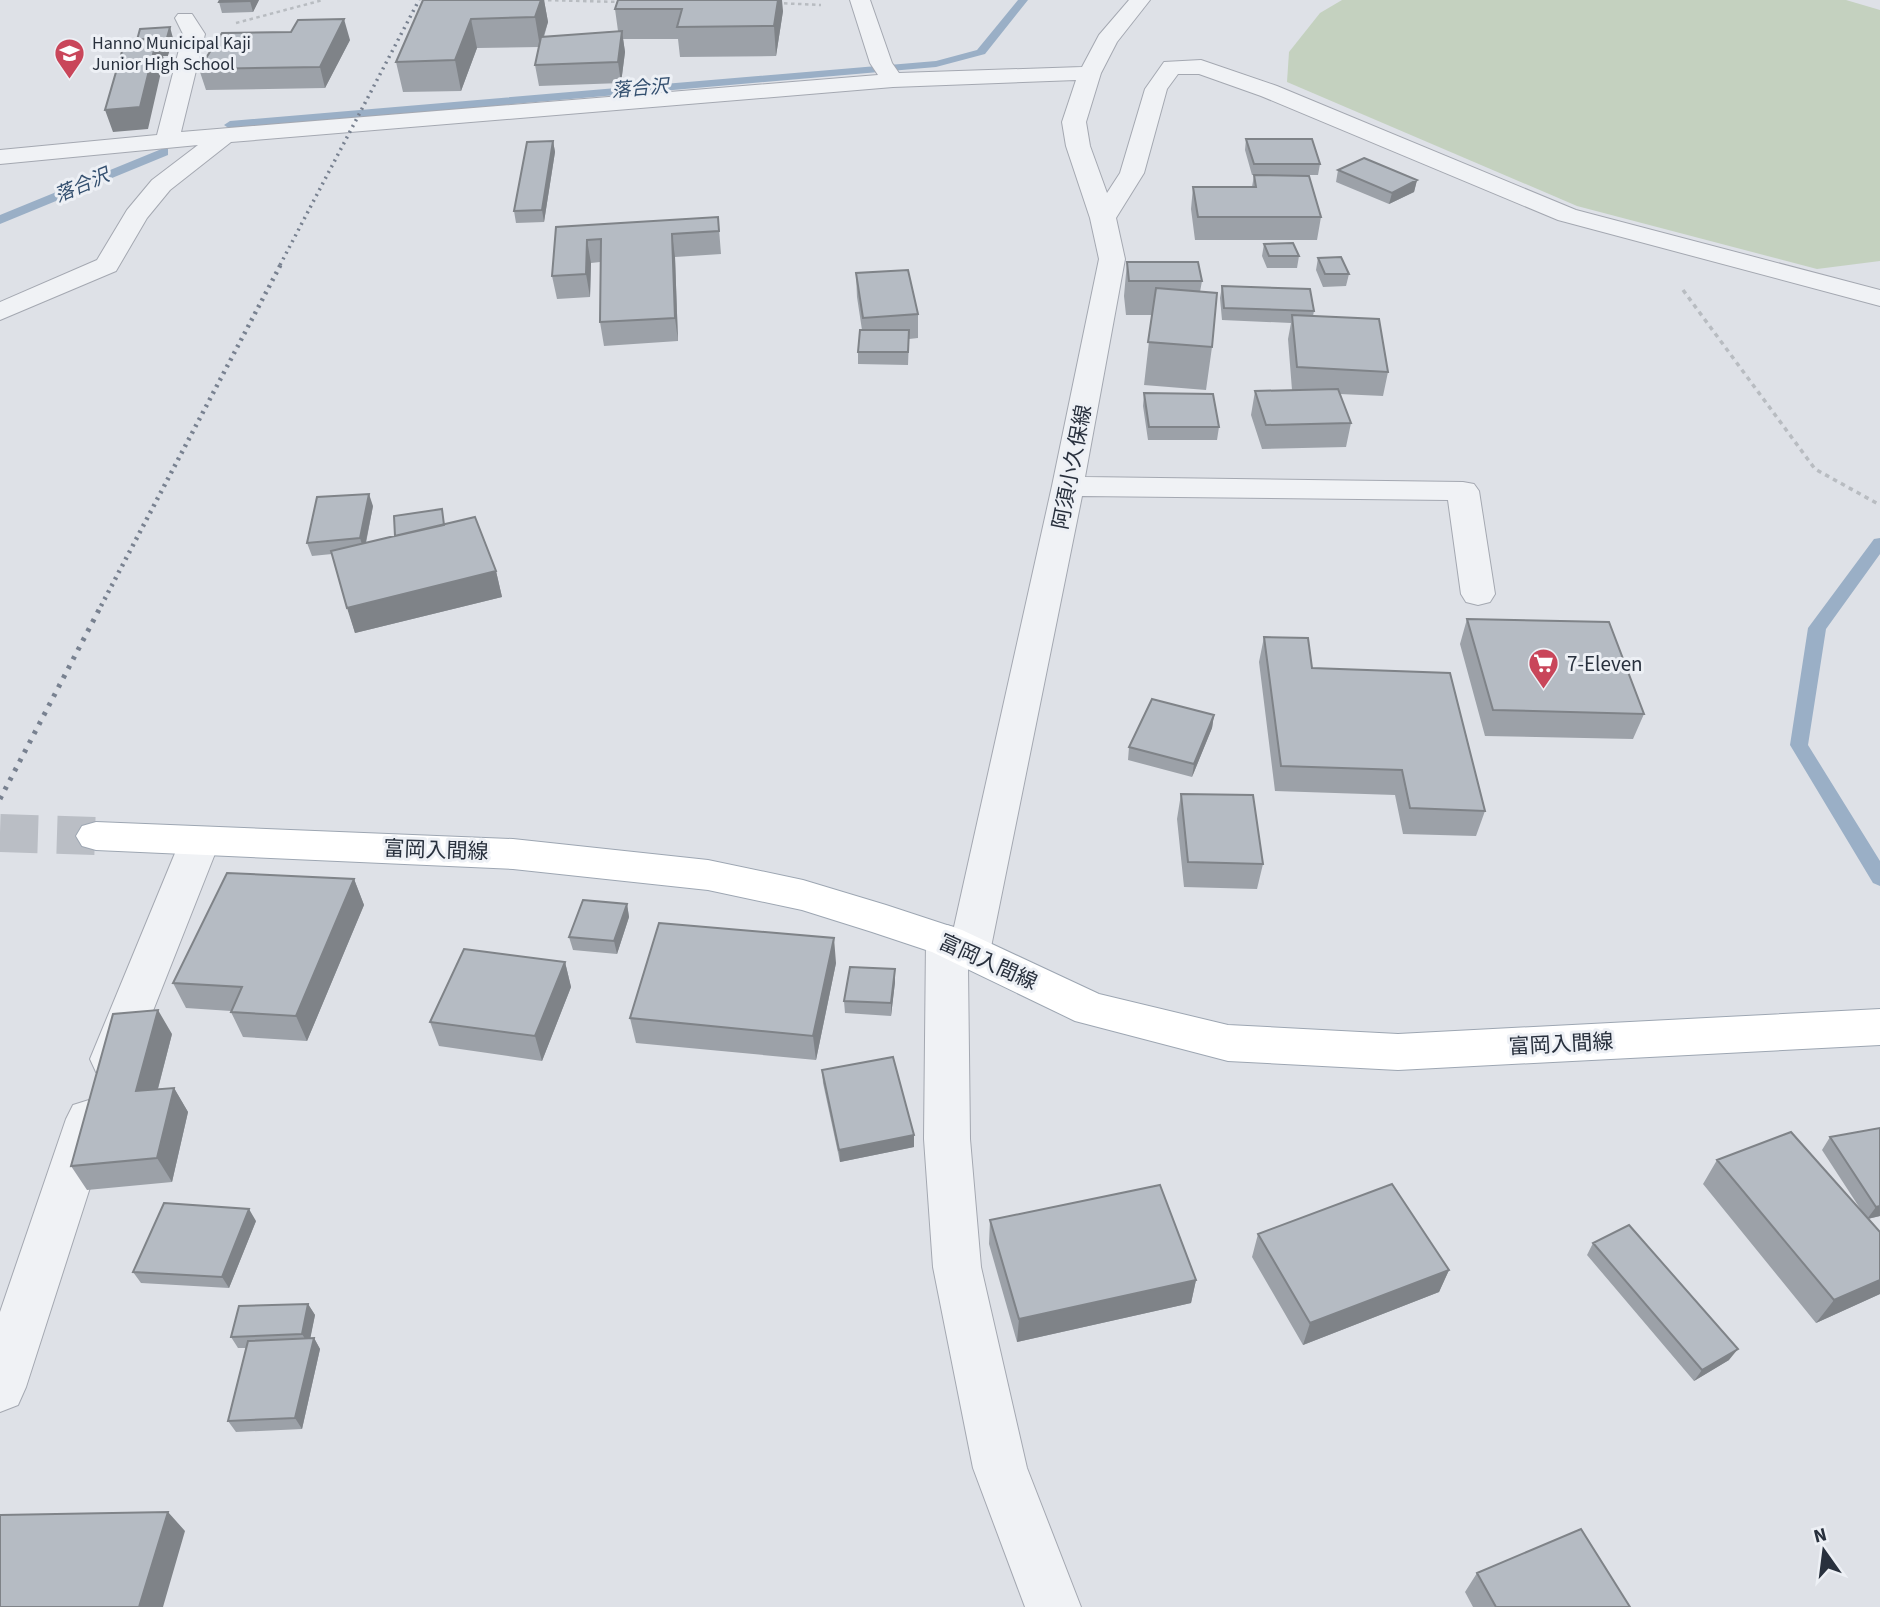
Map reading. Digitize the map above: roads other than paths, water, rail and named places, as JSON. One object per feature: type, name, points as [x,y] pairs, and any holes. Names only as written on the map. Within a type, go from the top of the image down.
[{"type":"main road","name":"富岡入間線","points":[[96,836],[513,854],[708,875],[803,895],[958,946],[1090,1009],[1228,1043],[1398,1052],[1866,1028]]},
{"type":"street","name":"阿須小久保線","points":[[1053,1607],[1000,1468],[957,1268],[947,1139],[958,946],[1068,486],[1112,259],[1103,218],[1078,146],[1074,122],[1090,73],[1107,40],[1140,0]]},
{"type":"street","points":[[860,3],[888,73]]},
{"type":"street","points":[[167,140],[189,26]]},
{"type":"street","points":[[1103,218],[1132,173],[1156,89],[1172,67],[1201,67],[1269,91],[1567,215],[1880,298]]},
{"type":"street","points":[[0,157],[888,73],[1090,73]]},
{"type":"street","points":[[0,312],[107,265],[136,215],[161,185],[225,135]]},
{"type":"street","points":[[1068,486],[1463,491],[1478,594]]},
{"type":"street","points":[[0,1387],[93,1107],[200,841]]},
{"type":"waterway","name":"落合沢","points":[[230,125],[936,64],[981,52],[1023,0]]},
{"type":"waterway","name":"落合沢","points":[[0,220],[164,152]]},
{"type":"waterway","points":[[1880,543],[1817,628],[1799,745],[1880,878]]},
{"type":"tunnel","points":[[0,833],[96,836]]},
{"type":"railway","points":[[280,265],[419,0]]},
{"type":"railway","points":[[101,606],[281,264]]},
{"type":"railway","points":[[0,799],[102,604]]},
{"type":"place","name":"Hanno Municipal Kaji Junior High School","points":[[69,80]]},
{"type":"place","name":"7-Eleven","points":[[1544,691]]}]
